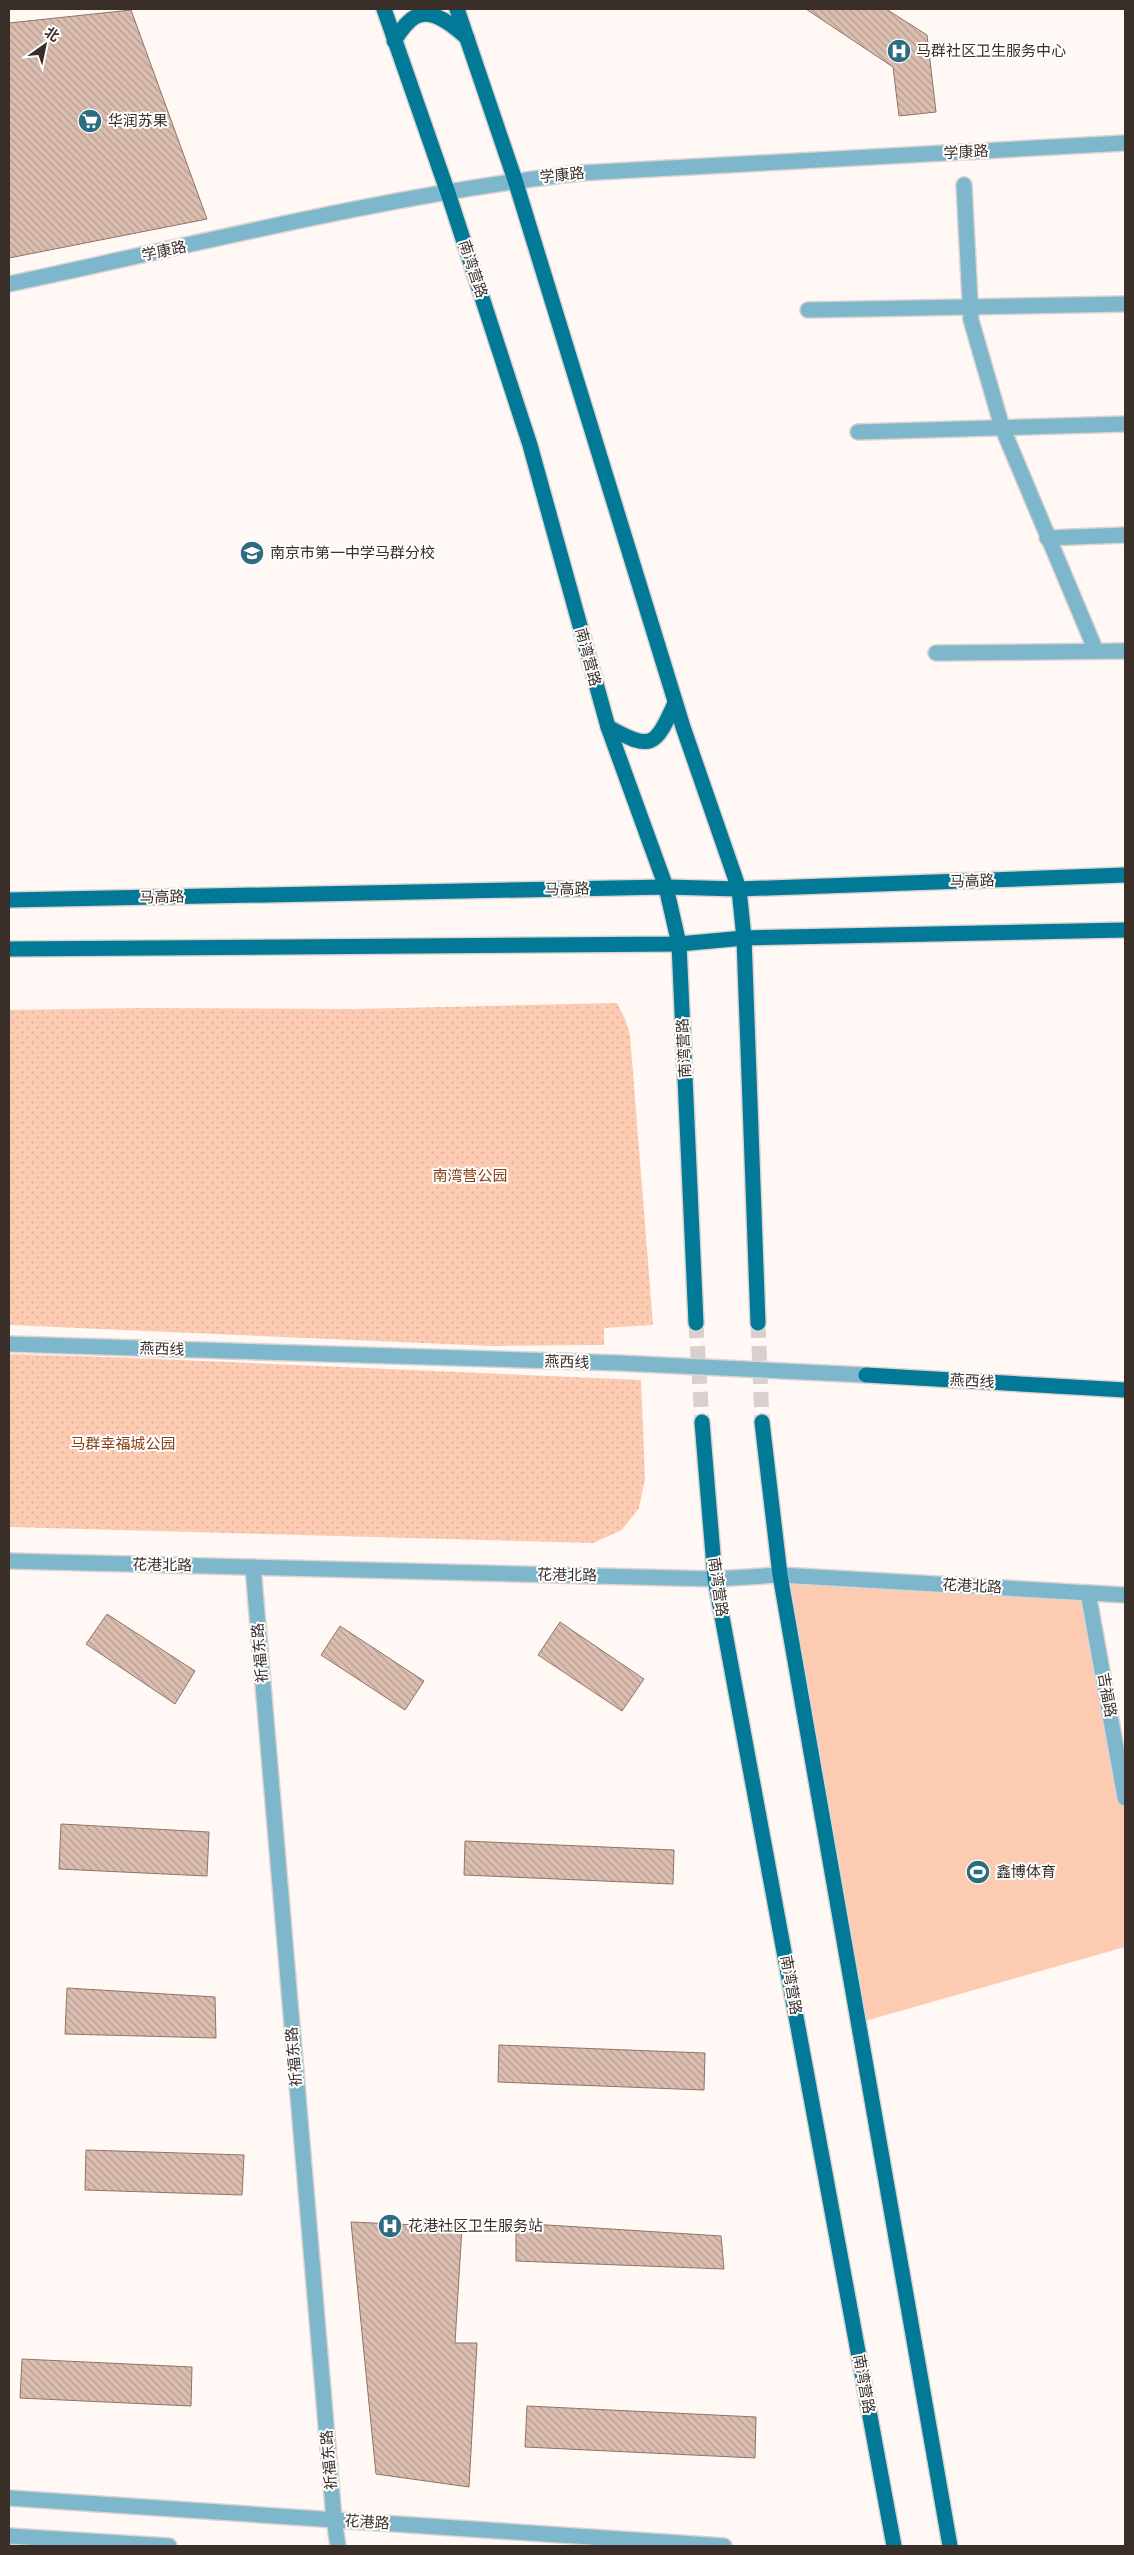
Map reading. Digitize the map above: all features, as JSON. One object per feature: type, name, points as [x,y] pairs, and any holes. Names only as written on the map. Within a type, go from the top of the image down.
[{"type":"main road","name":"南湾营路","points":[[384,9],[448,193],[530,445],[608,727],[666,887],[679,944],[696,1323]]},
{"type":"main road","points":[[458,9],[515,180],[675,702],[739,890],[744,938],[758,1323]]},
{"type":"main road","points":[[394,41],[407,23],[416,16],[431,16],[451,23],[468,39]]},
{"type":"main road","points":[[608,727],[629,739],[642,743],[653,741],[662,732],[675,702]]},
{"type":"main road","name":"马高路","points":[[9,900],[666,887],[739,890],[1125,875]]},
{"type":"main road","points":[[9,948],[679,944],[744,938],[1125,930]]},
{"type":"main road","name":"燕西线","points":[[866,1375],[1125,1390]]},
{"type":"main road","name":"南湾营路","points":[[702,1422],[716,1578],[894,2546]]},
{"type":"main road","points":[[762,1422],[780,1575],[950,2546]]},
{"type":"street","name":"学康路","points":[[9,284],[302,221],[515,180],[580,173],[1125,143]]},
{"type":"street","points":[[964,185],[971,320],[1002,427],[1096,651]]},
{"type":"street","points":[[808,310],[1125,304]]},
{"type":"street","points":[[858,432],[1125,424]]},
{"type":"street","points":[[1048,538],[1125,535]]},
{"type":"street","points":[[936,653],[1125,651]]},
{"type":"street","name":"燕西线","points":[[9,1344],[619,1363],[866,1375]]},
{"type":"street","name":"花港北路","points":[[9,1561],[716,1578],[780,1575],[1125,1595]]},
{"type":"street","name":"祈福东路","points":[[253,1567],[334,2519],[338,2546]]},
{"type":"street","name":"吉福路","points":[[1088,1593],[1125,1798]]},
{"type":"street","name":"花港路","points":[[9,2498],[724,2546]]},
{"type":"street","points":[[9,2536],[169,2546]]},
{"type":"green space","name":"南湾营公园","points":[[617,1003],[630,1035],[653,1325],[604,1328],[604,1345],[492,1346],[9,1325],[9,1010],[141,1008],[355,1009]]},
{"type":"green space","name":"马群幸福城公园","points":[[9,1354],[641,1380],[645,1479],[639,1508],[622,1530],[593,1543],[9,1527]]},
{"type":"green space","name":"鑫博体育","points":[[780,1575],[1088,1593],[1125,1798],[1125,1947],[858,2023]]},
{"type":"building","name":"马群社区卫生服务中心","points":[[806,9],[886,9],[927,35],[936,112],[899,116],[893,67]]},
{"type":"building","name":"华润苏果","points":[[131,10],[207,219],[9,258],[9,23]]},
{"type":"building","points":[[107,1614],[195,1671],[175,1704],[86,1644]]},
{"type":"building","points":[[560,1622],[644,1679],[622,1711],[538,1655]]},
{"type":"building","points":[[340,1626],[424,1681],[405,1710],[321,1655]]},
{"type":"building","points":[[61,1824],[209,1832],[207,1876],[59,1869]]},
{"type":"building","points":[[465,1841],[674,1850],[673,1884],[464,1875]]},
{"type":"building","points":[[67,1988],[215,1997],[216,2038],[65,2034]]},
{"type":"building","points":[[499,2045],[705,2053],[704,2090],[498,2082]]},
{"type":"building","points":[[86,2150],[244,2155],[242,2195],[85,2190]]},
{"type":"building","points":[[351,2222],[462,2227],[455,2343],[477,2343],[469,2487],[376,2474]]},
{"type":"building","points":[[516,2223],[721,2236],[724,2269],[516,2261]]},
{"type":"building","points":[[22,2359],[192,2367],[191,2406],[20,2398]]},
{"type":"building","points":[[527,2406],[756,2417],[755,2458],[525,2447]]},
{"type":"tunnel","points":[[696,1323],[702,1422]]},
{"type":"tunnel","points":[[758,1323],[762,1422]]},
{"type":"place","name":"马群社区卫生服务中心","points":[[899,51]]},
{"type":"place","name":"华润苏果","points":[[90,121]]},
{"type":"place","name":"南京市第一中学马群分校","points":[[252,553]]},
{"type":"place","name":"鑫博体育","points":[[978,1872]]},
{"type":"place","name":"花港社区卫生服务站","points":[[390,2226]]}]
